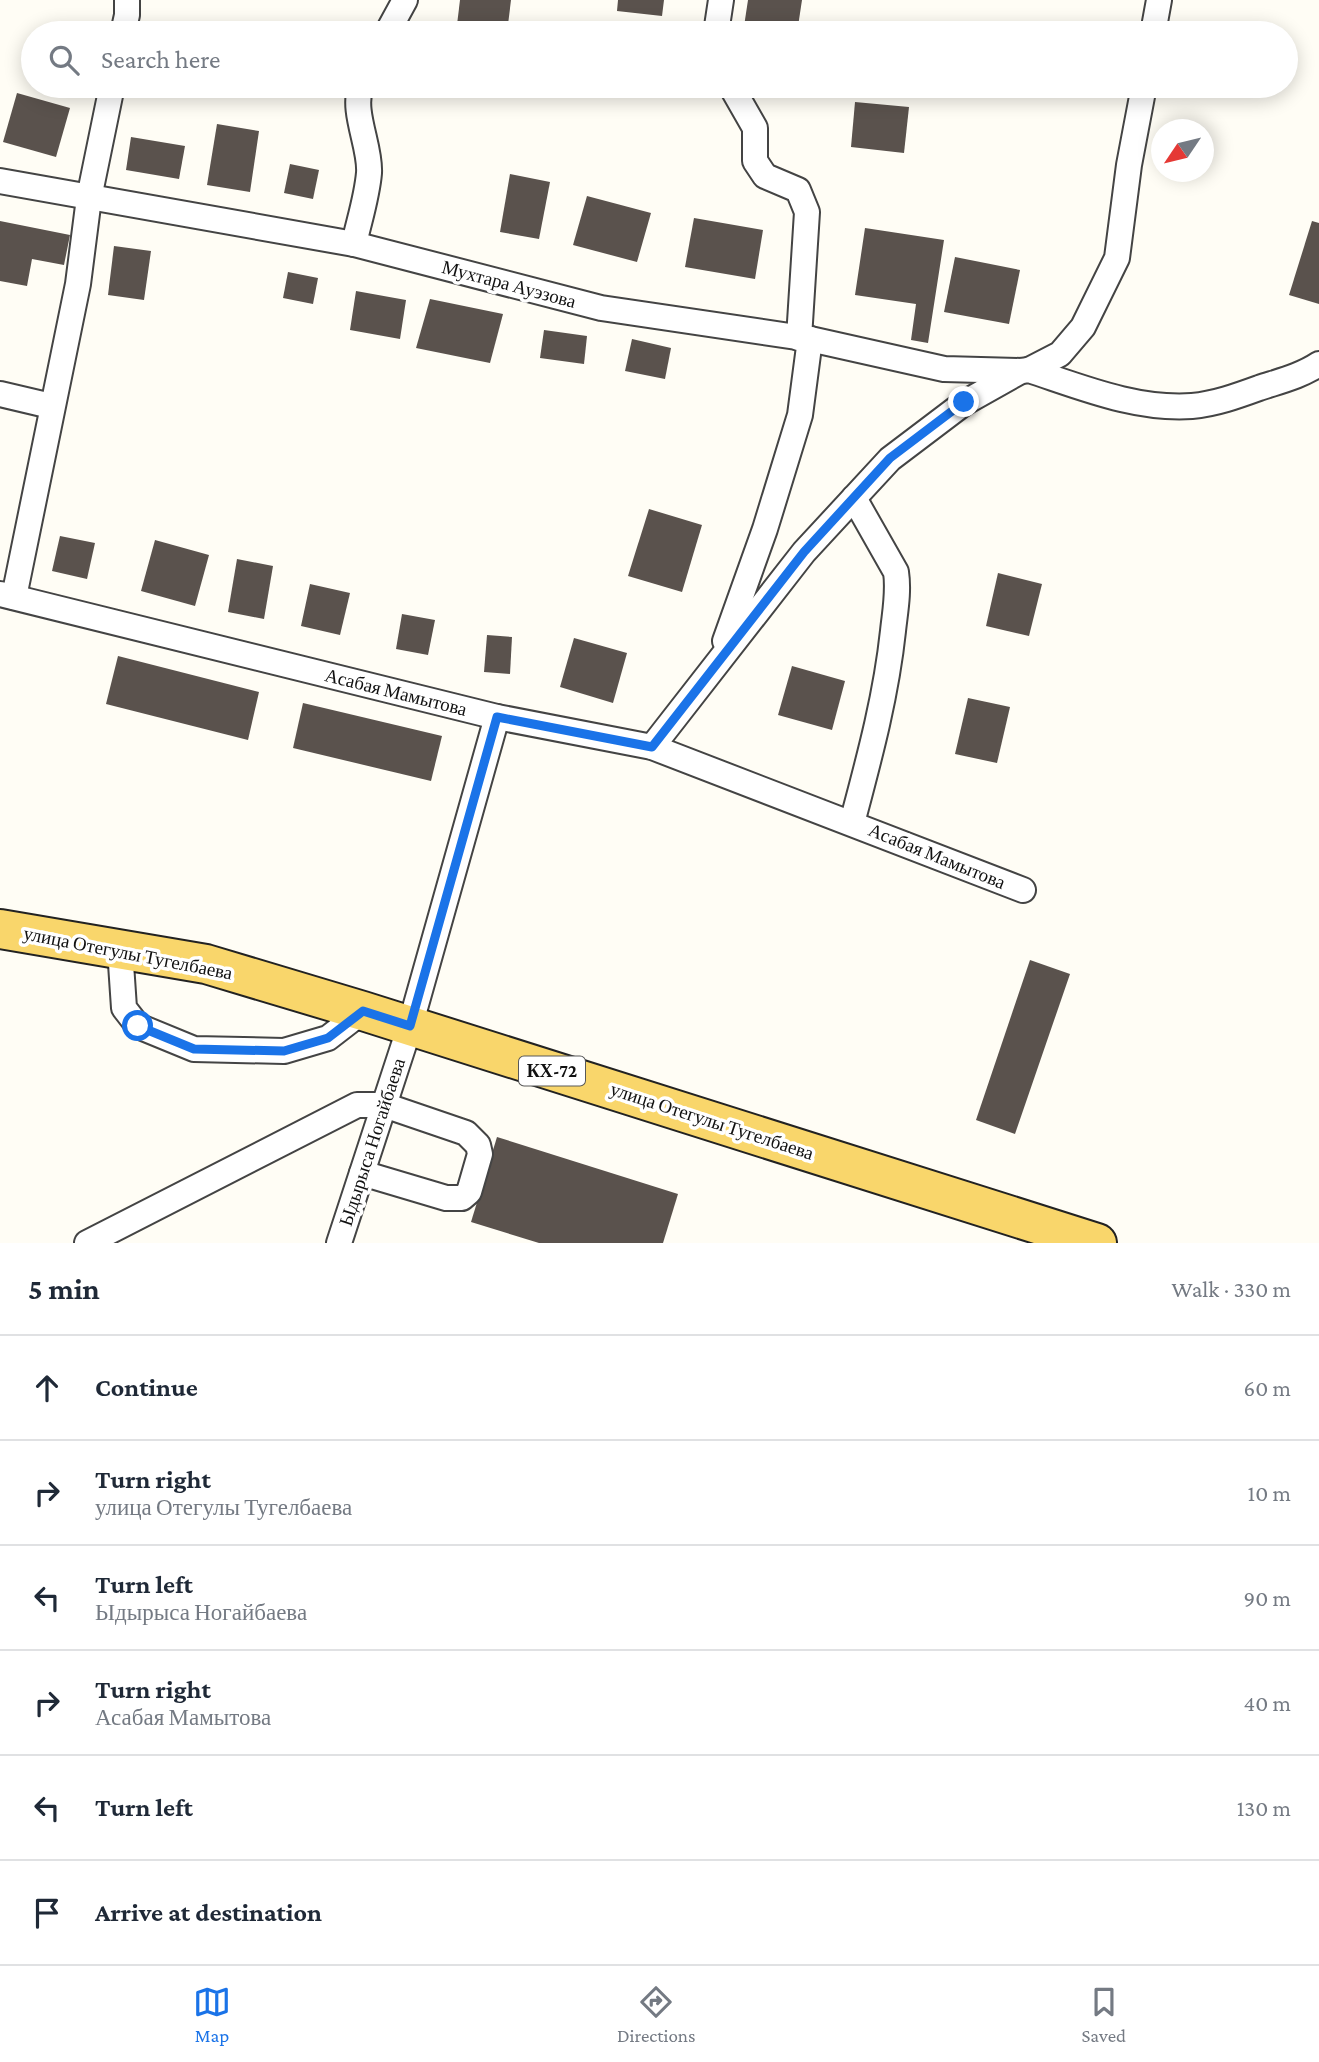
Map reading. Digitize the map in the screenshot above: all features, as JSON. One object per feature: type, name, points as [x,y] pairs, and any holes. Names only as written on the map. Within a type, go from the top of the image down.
[{"type":"main road","name":"улица Отегулы Тугелбаева","points":[[0,929],[206,964],[1097,1243]]},
{"type":"street","points":[[126,21],[127,0]]},
{"type":"street","points":[[394,21],[405,0]]},
{"type":"street","points":[[718,21],[721,0]]},
{"type":"street","points":[[1155,21],[1159,0]]},
{"type":"street","points":[[7,595],[78,284],[89,198],[110,98]]},
{"type":"street","points":[[354,244],[369,172],[359,98]]},
{"type":"street","points":[[718,662],[765,529],[800,415],[804,339],[807,212],[799,190],[765,176],[755,161],[755,128],[738,98]]},
{"type":"street","points":[[652,747],[804,552],[890,458],[964,402],[1060,354],[1083,327],[1117,258],[1141,98]]},
{"type":"street","name":"Мухтара Ауэзова","points":[[0,181],[354,244],[601,308],[804,339],[944,369],[1025,370]]},
{"type":"street","points":[[1025,370],[1152,405],[1192,406],[1223,401],[1306,373],[1319,364]]},
{"type":"street","points":[[0,394],[51,407]]},
{"type":"street","points":[[852,823],[880,719],[898,584],[896,572],[854,498]]},
{"type":"street","name":"Асабая Мамытова","points":[[7,595],[497,717],[652,747],[1023,890]]},
{"type":"street","name":"Ыдырыса Ногайбаева","points":[[340,1243],[410,1026],[497,717]]},
{"type":"street","points":[[120,949],[124,1009],[138,1026],[194,1049],[284,1051],[328,1038],[363,1011]]},
{"type":"street","points":[[88,1243],[357,1105],[384,1105],[466,1133],[478,1145],[480,1154],[469,1192],[462,1198],[446,1198],[362,1173]]},
{"type":"building","points":[[460,0],[511,0],[508,21],[457,21]]},
{"type":"building","points":[[618,0],[664,0],[662,16],[617,11]]},
{"type":"building","points":[[748,0],[802,0],[799,21],[745,21]]},
{"type":"building","points":[[17,93],[21,94],[21,98],[35,98],[70,108],[56,157],[3,142]]},
{"type":"building","points":[[855,102],[909,107],[904,153],[851,147]]},
{"type":"building","points":[[217,124],[259,131],[250,192],[207,185]]},
{"type":"building","points":[[131,137],[185,146],[179,179],[126,170]]},
{"type":"building","points":[[290,164],[319,170],[313,199],[284,193]]},
{"type":"building","points":[[510,174],[550,182],[539,239],[500,232]]},
{"type":"building","points":[[587,196],[651,213],[637,262],[573,245]]},
{"type":"building","points":[[694,218],[763,230],[755,279],[685,267]]},
{"type":"building","points":[[0,221],[70,235],[64,265],[32,259],[27,286],[0,281]]},
{"type":"building","points":[[1312,221],[1319,223],[1319,304],[1289,295]]},
{"type":"building","points":[[865,228],[944,240],[928,343],[911,340],[916,304],[855,295]]},
{"type":"building","points":[[114,246],[151,251],[144,300],[108,295]]},
{"type":"building","points":[[955,257],[1020,270],[1009,324],[944,312]]},
{"type":"building","points":[[288,272],[318,278],[313,304],[283,298]]},
{"type":"building","points":[[356,291],[406,300],[400,339],[350,330]]},
{"type":"building","points":[[430,299],[503,314],[490,363],[416,348]]},
{"type":"building","points":[[544,330],[587,336],[584,364],[540,358]]},
{"type":"building","points":[[632,339],[671,348],[665,379],[625,371]]},
{"type":"building","points":[[649,509],[702,525],[682,592],[628,576]]},
{"type":"building","points":[[60,536],[95,543],[87,579],[52,571]]},
{"type":"building","points":[[155,540],[209,555],[195,606],[141,591]]},
{"type":"building","points":[[237,559],[273,566],[264,619],[228,612]]},
{"type":"building","points":[[998,573],[1042,584],[1029,636],[986,626]]},
{"type":"building","points":[[310,584],[350,593],[340,635],[301,626]]},
{"type":"building","points":[[402,614],[435,620],[428,655],[396,649]]},
{"type":"building","points":[[487,635],[512,637],[510,674],[484,672]]},
{"type":"building","points":[[574,638],[627,653],[613,703],[560,687]]},
{"type":"building","points":[[118,656],[259,692],[248,740],[106,704]]},
{"type":"building","points":[[792,666],[845,681],[832,730],[778,715]]},
{"type":"building","points":[[968,698],[1010,707],[997,763],[955,754]]},
{"type":"building","points":[[303,703],[442,736],[431,781],[293,748]]},
{"type":"building","points":[[1030,960],[1070,974],[1015,1134],[976,1120]]},
{"type":"building","points":[[497,1137],[678,1194],[663,1243],[539,1243],[471,1222]]},
{"type":"route","points":[[138,1026],[194,1049],[284,1051],[328,1038],[363,1011],[410,1026],[497,717],[652,747],[804,552],[890,458],[964,402]]}]
